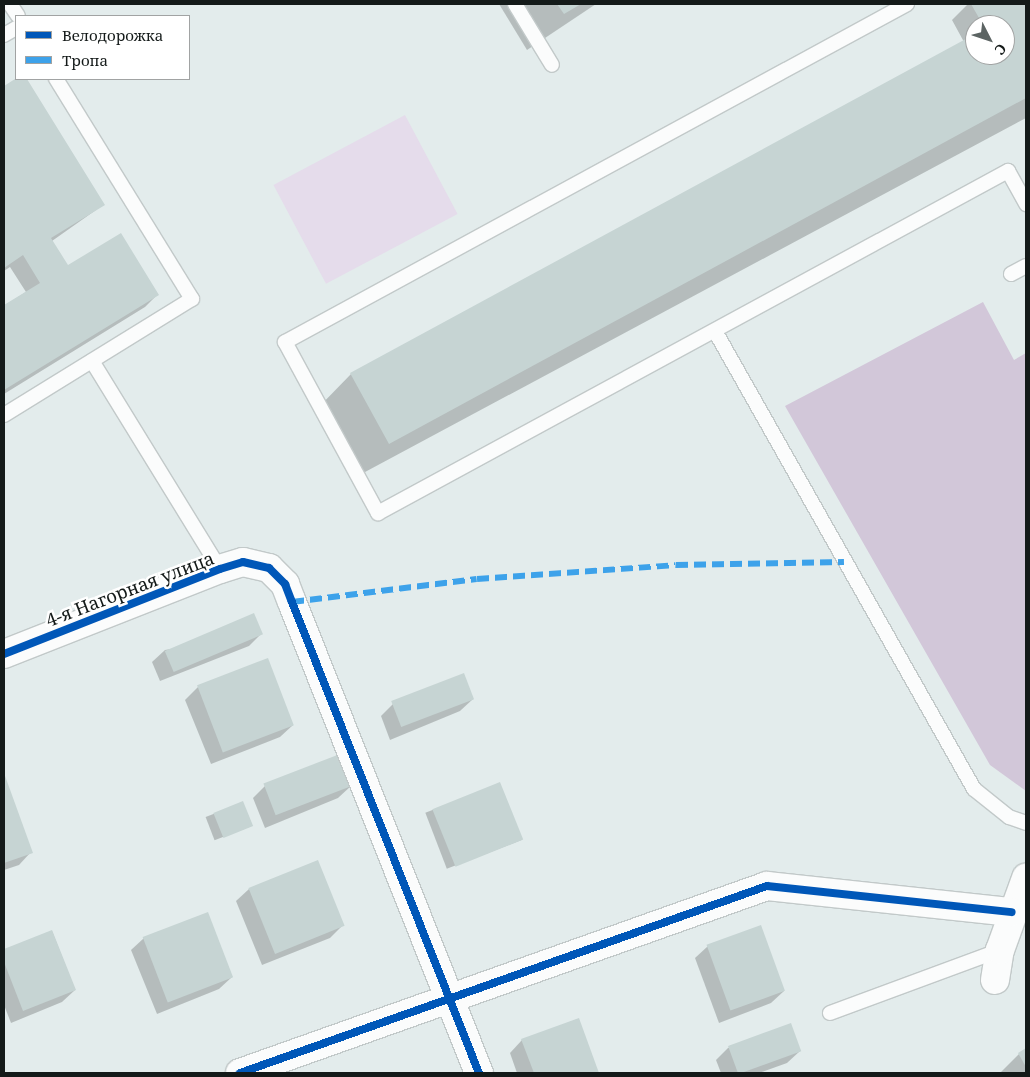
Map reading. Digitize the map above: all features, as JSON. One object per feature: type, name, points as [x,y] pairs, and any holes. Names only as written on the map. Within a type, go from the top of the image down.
[{"type":"street","name":"4-я Нагорная улица","points":[[4,654],[220,569],[243,562],[269,568],[288,593],[448,996]]},
{"type":"street","points":[[994,980],[1000,950],[1012,912],[1026,878]]},
{"type":"street","points":[[240,1073],[448,996],[767,886],[1012,912]]},
{"type":"street","points":[[448,996],[479,1073]]},
{"type":"lane","points":[[10,4],[17,15]]},
{"type":"lane","points":[[515,4],[552,65]]},
{"type":"lane","points":[[907,4],[285,342],[378,513],[1008,172],[1026,204]]},
{"type":"lane","points":[[4,35],[15,29]]},
{"type":"lane","points":[[4,415],[192,299],[57,80]]},
{"type":"lane","points":[[1011,274],[1026,266]]},
{"type":"lane","points":[[715,331],[974,789],[1009,817],[1026,823]]},
{"type":"lane","points":[[92,361],[220,569]]},
{"type":"lane","points":[[830,1013],[1000,950]]},
{"type":"shaded area","points":[[405,115],[458,214],[326,284],[273,185]]},
{"type":"shaded area","points":[[983,302],[1014,360],[1026,353],[1026,791],[990,765],[785,406]]},
{"type":"building","points":[[557,4],[581,4],[564,14]]},
{"type":"building","points":[[971,4],[1026,4],[1026,98],[389,444],[350,373],[965,39],[965,65],[1015,65],[1015,15],[977,15]]},
{"type":"building","points":[[15,79],[28,80],[105,205],[51,238],[68,265],[121,233],[159,295],[4,390],[4,305],[40,283],[23,255],[4,268],[4,86]]},
{"type":"building","points":[[254,613],[263,634],[174,672],[165,651]]},
{"type":"building","points":[[268,658],[294,725],[223,752],[197,685]]},
{"type":"building","points":[[464,673],[474,699],[401,727],[391,701]]},
{"type":"building","points":[[340,754],[352,786],[276,815],[263,783]]},
{"type":"building","points":[[4,773],[33,853],[4,863]]},
{"type":"building","points":[[500,782],[523,839],[456,867],[432,809]]},
{"type":"building","points":[[243,801],[253,826],[223,838],[213,813]]},
{"type":"building","points":[[318,860],[345,926],[275,954],[248,888]]},
{"type":"building","points":[[208,912],[233,977],[168,1002],[143,937]]},
{"type":"building","points":[[761,925],[785,991],[730,1011],[706,945]]},
{"type":"building","points":[[52,930],[76,990],[23,1011],[4,962],[4,949]]},
{"type":"building","points":[[579,1018],[599,1073],[534,1073],[521,1039]]},
{"type":"building","points":[[791,1023],[801,1051],[738,1073],[728,1046]]},
{"type":"building","points":[[1026,1048],[1026,1067],[1018,1053]]},
{"type":"marked path","points":[[292,602],[477,579],[676,565],[844,562]]},
{"type":"cycle path","points":[[4,654],[220,569],[243,562],[269,568],[285,584],[479,1073]]},
{"type":"cycle path","points":[[240,1073],[767,886],[1012,912]]}]
